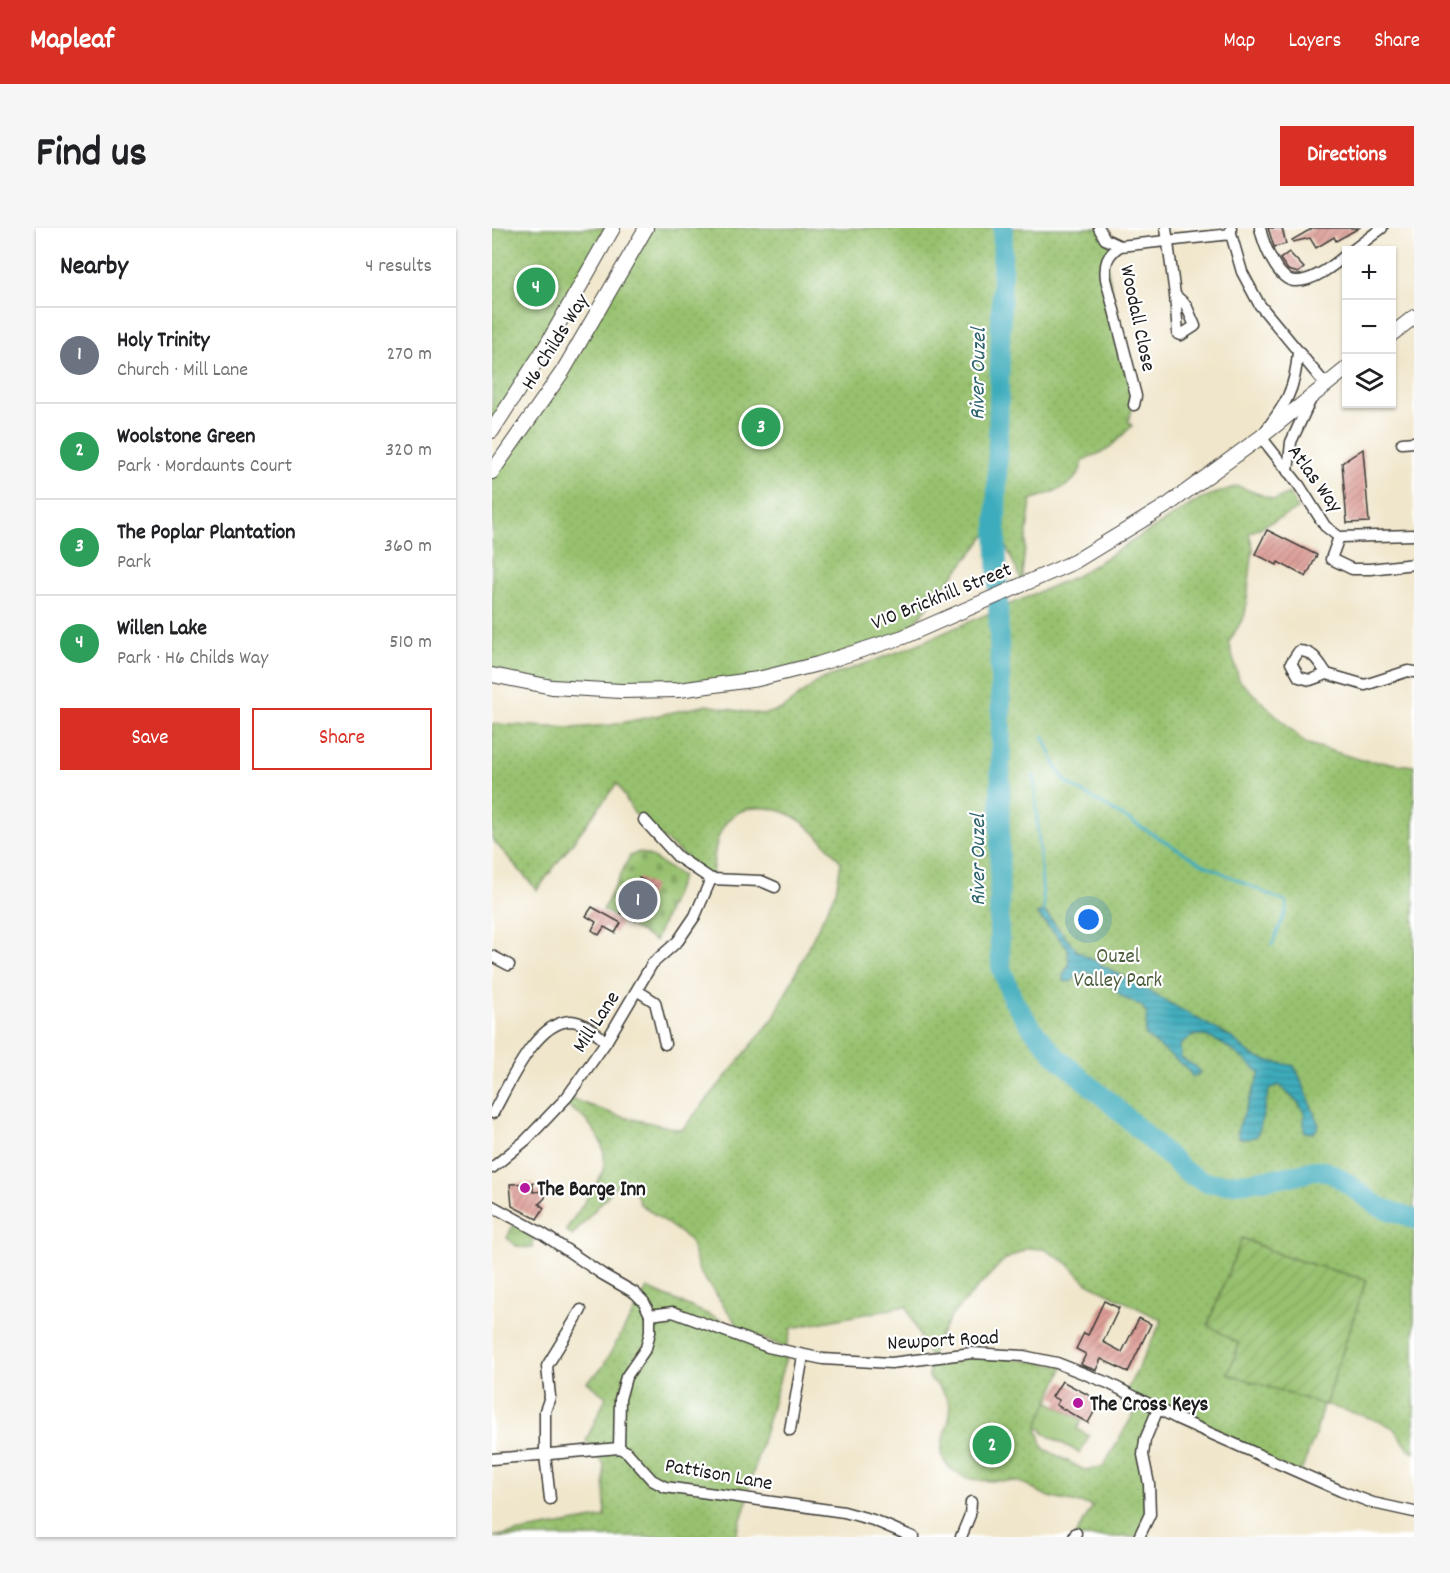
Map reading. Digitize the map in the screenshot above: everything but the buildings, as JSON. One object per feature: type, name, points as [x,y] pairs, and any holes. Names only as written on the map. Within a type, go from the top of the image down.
[{"type":"street","name":"H6 Childs Way","points":[[492,431],[546,346],[613,228]]},
{"type":"street","name":"Woodall Close","points":[[1100,228],[1105,239],[1120,246]]},
{"type":"street","name":"Woodall Close","points":[[1166,228],[1175,295]]},
{"type":"street","points":[[1260,228],[1263,243],[1273,263],[1288,279],[1294,282],[1311,278],[1342,258]]},
{"type":"street","points":[[1358,246],[1382,228]]},
{"type":"street","name":"H6 Childs Way","points":[[492,472],[563,371],[646,229]]},
{"type":"street","name":"Woodall Close","points":[[1134,405],[1136,396],[1105,270],[1106,260],[1111,252],[1120,246],[1231,231]]},
{"type":"street","points":[[1231,231],[1247,285],[1259,304],[1326,385]]},
{"type":"street","points":[[1396,331],[1414,317]]},
{"type":"street","points":[[1261,437],[1285,405],[1293,388],[1298,352]]},
{"type":"street","name":"V10 Brickhill Street","points":[[492,675],[552,687],[621,691],[679,690],[758,679],[818,664],[903,637],[1074,562],[1169,504],[1261,437],[1342,373]]},
{"type":"street","points":[[1288,472],[1291,442],[1313,396]]},
{"type":"street","name":"Atlas Way","points":[[1261,437],[1325,526],[1339,537],[1414,535]]},
{"type":"street","points":[[1402,443],[1414,442]]},
{"type":"street","points":[[1339,537],[1331,558],[1352,569],[1414,564]]},
{"type":"street","points":[[1327,674],[1365,685],[1408,671],[1414,672]]},
{"type":"street","points":[[644,820],[678,857],[711,879],[760,881],[775,888]]},
{"type":"street","name":"Mill Lane","points":[[492,1168],[526,1140],[562,1103],[606,1042],[652,964],[678,940],[694,916],[711,879]]},
{"type":"street","points":[[492,956],[509,965]]},
{"type":"street","points":[[638,991],[655,1002],[665,1044]]},
{"type":"street","points":[[493,1113],[528,1051],[549,1030],[560,1023],[573,1021],[588,1027],[606,1042]]},
{"type":"street","points":[[492,1206],[543,1234],[602,1274],[635,1293],[644,1302],[650,1315],[651,1332],[646,1348],[626,1377],[620,1399],[619,1448],[492,1459]]},
{"type":"street","points":[[550,1498],[545,1455],[545,1410],[550,1397],[547,1366],[581,1310]]},
{"type":"street","name":"Newport Road","points":[[650,1315],[673,1312],[768,1347],[823,1359],[891,1363],[972,1353],[1023,1356],[1064,1366],[1108,1383],[1158,1409],[1341,1491],[1373,1503],[1414,1512]]},
{"type":"street","points":[[789,1430],[803,1356]]},
{"type":"street","points":[[1139,1537],[1150,1514],[1149,1484],[1143,1455],[1145,1440],[1158,1409]]},
{"type":"street","name":"Pattison Lane","points":[[619,1448],[627,1452],[652,1480],[665,1487],[844,1512],[873,1520],[913,1537]]},
{"type":"street","points":[[961,1537],[970,1515],[971,1502]]},
{"type":"green space","points":[[492,228],[613,228],[492,431]]},
{"type":"green space","points":[[646,228],[1099,228],[1120,246],[1106,260],[1134,405],[1128,421],[1132,426],[1107,450],[1083,460],[1077,477],[1071,482],[1056,491],[1031,500],[1022,573],[1024,587],[996,523],[903,637],[758,679],[621,691],[492,675],[492,472]]},
{"type":"green space","name":"Ouzel Valley Park","points":[[1237,486],[1275,500],[1289,493],[1298,509],[1249,533],[1253,548],[1245,615],[1229,642],[1239,680],[1305,743],[1362,760],[1414,766],[1414,1453],[1388,1425],[1325,1405],[1366,1280],[1283,1256],[1242,1238],[1239,1344],[1229,1373],[1323,1404],[1316,1433],[1300,1474],[1158,1410],[1145,1440],[1150,1514],[1139,1537],[1074,1537],[1093,1506],[1052,1498],[1018,1482],[971,1479],[955,1472],[947,1465],[942,1457],[941,1449],[950,1416],[949,1403],[942,1391],[929,1378],[930,1359],[906,1306],[792,1328],[786,1348],[745,1331],[786,1357],[746,1498],[748,1499],[735,1537],[492,1537],[605,1517],[604,1464],[586,1441],[606,1397],[587,1382],[602,1368],[647,1288],[740,1328],[699,1271],[690,1240],[640,1204],[632,1183],[623,1178],[572,1236],[566,1230],[601,1175],[604,1159],[603,1149],[594,1130],[579,1114],[562,1103],[567,1097],[619,1116],[682,1130],[773,1019],[836,891],[841,862],[814,832],[793,816],[769,808],[755,808],[740,812],[725,824],[719,835],[711,879],[634,813],[617,783],[537,890],[492,839],[492,724],[571,728],[611,725],[707,705],[765,714],[782,709],[820,680],[906,649],[1078,575],[1200,499]],"holes":[[[1027,1248],[1044,1249],[1066,1262],[1087,1283],[1162,1320],[1126,1392],[1141,1401],[1103,1467],[1084,1470],[1043,1448],[1037,1427],[1064,1366],[972,1353],[930,1359],[951,1316],[1003,1261]]]},
{"type":"green space","points":[[639,852],[682,876],[655,941],[603,910],[630,856]]},
{"type":"green space","points":[[513,1225],[521,1227],[533,1237],[533,1248],[518,1247],[507,1238]]},
{"type":"green space","points":[[1242,1238],[1283,1256],[1366,1280],[1325,1405],[1228,1374],[1239,1344],[1208,1325]]},
{"type":"green space","points":[[1048,1401],[1082,1420],[1077,1429],[1089,1436],[1080,1453],[1043,1433],[1043,1430],[1037,1427]]},
{"type":"water","points":[[1044,911],[1077,951],[1234,1039],[1255,1057],[1294,1066],[1319,1125],[1314,1133],[1304,1132],[1304,1112],[1279,1085],[1270,1089],[1257,1136],[1248,1139],[1239,1138],[1237,1131],[1260,1073],[1216,1040],[1197,1035],[1189,1038],[1180,1046],[1181,1058],[1195,1066],[1200,1073],[1193,1077],[1186,1068],[1145,1035],[1147,1014],[1142,1006],[1124,998],[1098,974],[1084,972],[1070,982],[1064,981],[1063,975],[1069,965],[1068,948],[1037,914]]},
{"type":"waterway","name":"River Ouzel","points":[[1003,228],[996,522],[1001,712],[999,930],[1001,967],[1013,1000],[1032,1028],[1058,1058],[1187,1173],[1205,1182],[1222,1184],[1303,1174],[1313,1170],[1324,1171],[1344,1181],[1383,1208],[1414,1219]]},
{"type":"waterway","points":[[1043,736],[1057,769],[1072,786],[1201,863],[1287,903],[1272,945]]},
{"type":"waterway","points":[[1034,776],[1044,911]]},
{"type":"place","name":"Willen Lake","points":[[536,287]]},
{"type":"place","name":"The Poplar Plantation","points":[[761,427]]},
{"type":"place","name":"Holy Trinity","points":[[638,900]]},
{"type":"place","name":"The Barge Inn","points":[[525,1188]]},
{"type":"place","name":"The Cross Keys","points":[[1078,1403]]},
{"type":"place","name":"Woolstone Green","points":[[992,1445]]}]
